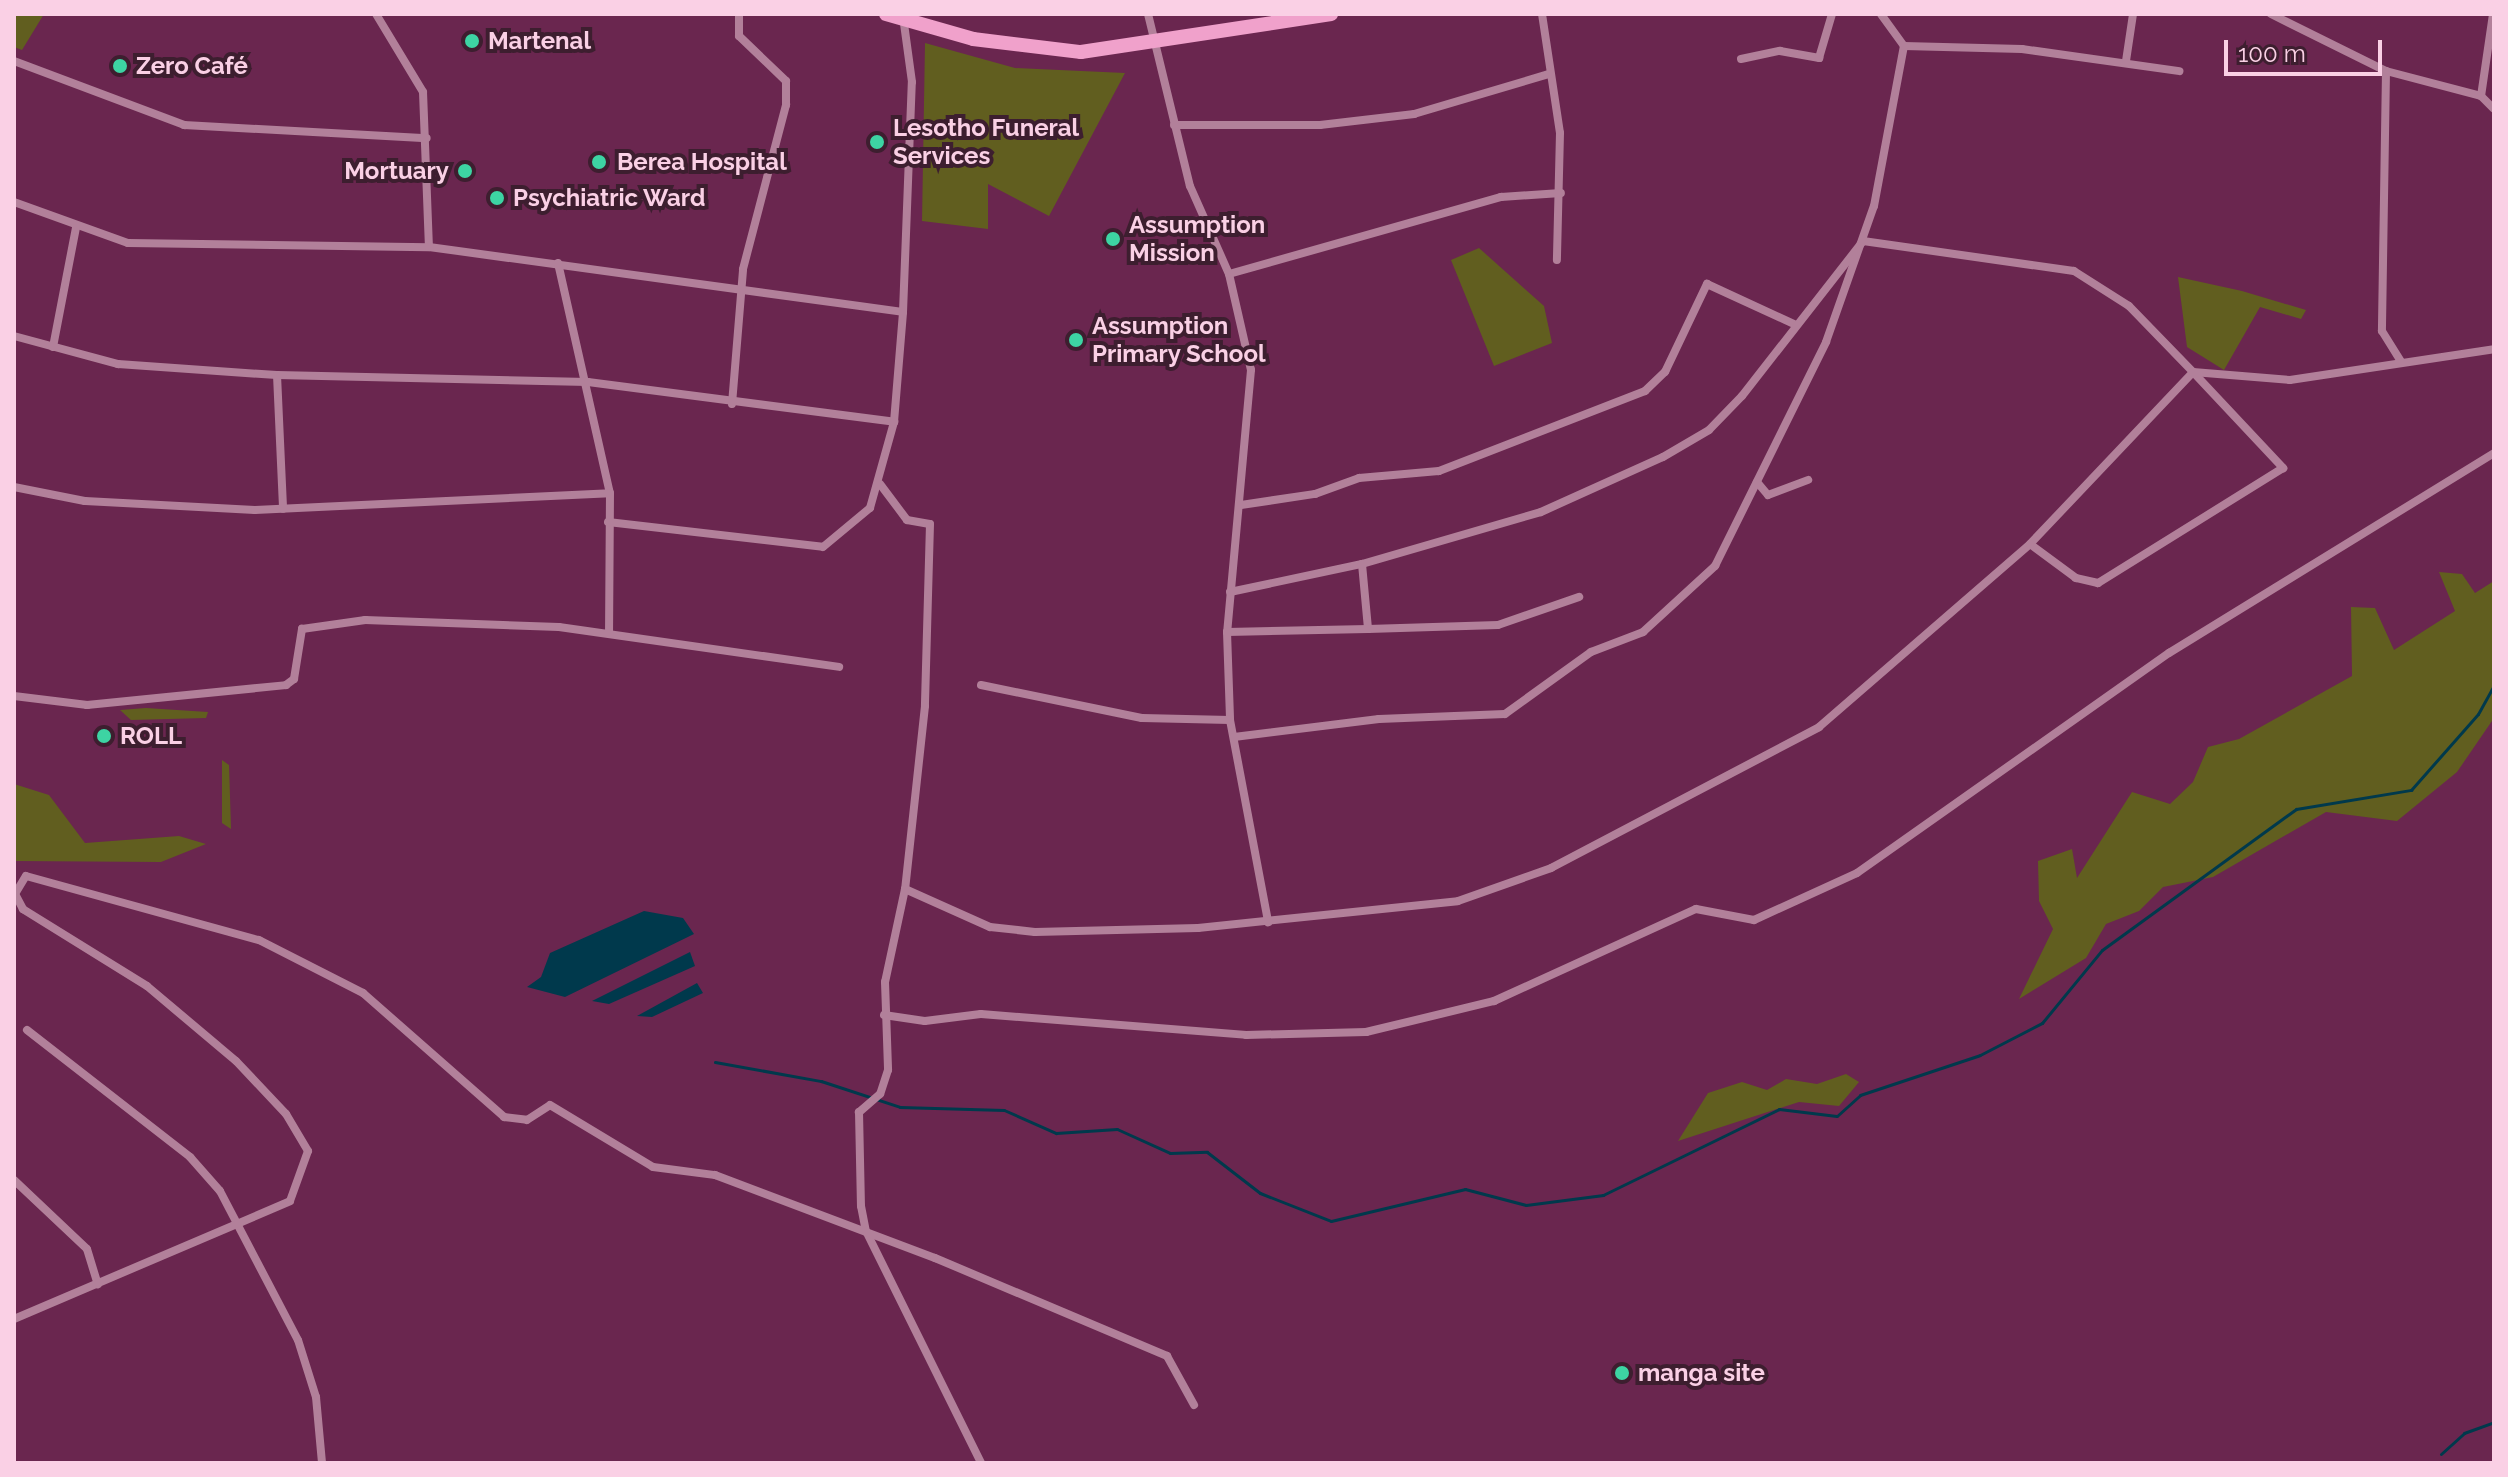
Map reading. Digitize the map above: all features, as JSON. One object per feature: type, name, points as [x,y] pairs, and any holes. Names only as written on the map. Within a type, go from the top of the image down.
[{"type":"main road","points":[[886,14],[1058,51],[1157,45],[1331,14]]},
{"type":"street","points":[[376,14],[423,92],[429,247]]},
{"type":"street","points":[[732,404],[741,291],[786,81],[739,36],[739,14]]},
{"type":"street","points":[[1148,14],[1190,186],[1229,274],[1251,370],[1227,632],[1230,720],[1268,922]]},
{"type":"street","points":[[1542,14],[1561,193],[1557,260]]},
{"type":"street","points":[[1741,59],[1780,51],[1819,58],[1832,14]]},
{"type":"street","points":[[1234,737],[1379,719],[1505,714],[1591,652],[1643,632],[1688,596],[1715,566],[1826,342],[1863,241],[1885,168],[1904,46],[1881,14]]},
{"type":"street","points":[[2126,61],[2133,14]]},
{"type":"street","points":[[2271,14],[2386,71],[2481,96],[2494,109]]},
{"type":"street","points":[[2481,96],[2493,14]]},
{"type":"street","points":[[608,522],[823,547],[855,525],[880,484],[894,422],[903,312],[912,82],[903,17]]},
{"type":"street","points":[[1904,46],[2126,61],[2179,71]]},
{"type":"street","points":[[14,61],[184,125],[427,138]]},
{"type":"street","points":[[2386,71],[2382,331],[2402,363]]},
{"type":"street","points":[[1174,125],[1320,125],[1414,114],[1549,74]]},
{"type":"street","points":[[1229,274],[1501,197],[1561,193]]},
{"type":"street","points":[[14,202],[76,228],[128,243],[429,247],[903,312]]},
{"type":"street","points":[[53,347],[76,228]]},
{"type":"street","points":[[1230,592],[1362,564],[1541,512],[1663,457],[1709,430],[1863,241]]},
{"type":"street","points":[[1863,241],[2074,271],[2129,306],[2283,468],[2098,583],[2076,578],[2030,544]]},
{"type":"street","points":[[558,263],[588,382],[610,493],[609,633]]},
{"type":"street","points":[[1241,505],[1315,494],[1359,478],[1439,471],[1645,391],[1665,372],[1707,284],[1794,324]]},
{"type":"street","points":[[14,336],[118,364],[277,375],[588,382],[732,404],[894,422]]},
{"type":"street","points":[[2193,372],[2290,380],[2494,349]]},
{"type":"street","points":[[905,889],[990,927],[1035,932],[1268,922],[1458,901],[1642,823],[1819,727],[2030,544],[2193,372]]},
{"type":"street","points":[[277,375],[283,509]]},
{"type":"street","points":[[884,1015],[925,1021],[981,1014],[1246,1035],[1366,1032],[1494,1001],[1696,909],[1754,920],[1857,873],[2169,653],[2494,453]]},
{"type":"street","points":[[1757,482],[1768,495],[1808,480]]},
{"type":"street","points":[[880,484],[907,520],[930,524],[925,706],[905,889],[884,1015],[888,1070],[880,1094],[859,1112],[866,1231],[981,1463]]},
{"type":"street","points":[[14,487],[85,501],[283,509],[610,493]]},
{"type":"street","points":[[1362,564],[1368,629]]},
{"type":"street","points":[[1227,632],[1498,625],[1579,597]]},
{"type":"street","points":[[14,696],[87,705],[286,685],[294,679],[302,629],[365,620],[609,633],[839,667]]},
{"type":"street","points":[[981,685],[1127,716],[1230,720]]},
{"type":"street","points":[[14,1319],[242,1225],[290,1201],[301,1185],[308,1151],[294,1125],[236,1061],[147,986],[23,909],[15,894],[19,879],[123,899],[259,940],[363,993],[504,1117],[527,1120],[550,1105],[653,1167],[715,1175],[866,1231],[1167,1356],[1194,1405]]},
{"type":"street","points":[[27,1030],[190,1157],[242,1225],[298,1340],[316,1397],[322,1463]]},
{"type":"street","points":[[14,1180],[87,1249],[98,1284]]},
{"type":"shaded area","points":[[14,14],[44,14],[22,50],[14,47]]},
{"type":"shaded area","points":[[925,43],[1015,68],[1125,73],[1049,216],[988,184],[988,229],[922,221]]},
{"type":"shaded area","points":[[1479,248],[1544,306],[1552,343],[1494,366],[1451,260]]},
{"type":"shaded area","points":[[2178,277],[2242,291],[2306,310],[2301,319],[2260,307],[2224,370],[2187,347]]},
{"type":"shaded area","points":[[2439,572],[2462,574],[2475,593],[2494,581],[2494,718],[2457,772],[2397,821],[2326,812],[2213,877],[2163,887],[2139,911],[2106,924],[2086,958],[2019,999],[2053,929],[2039,901],[2038,861],[2072,849],[2077,878],[2132,792],[2170,804],[2193,782],[2208,747],[2239,739],[2352,676],[2351,607],[2375,608],[2394,650],[2455,611]]},
{"type":"shaded area","points":[[146,708],[208,712],[206,718],[131,720],[120,710]]},
{"type":"shaded area","points":[[222,760],[229,765],[231,829],[222,823]]},
{"type":"shaded area","points":[[14,784],[49,795],[85,843],[179,836],[206,844],[161,862],[14,861]]},
{"type":"shaded area","points":[[1846,1074],[1859,1082],[1839,1106],[1799,1102],[1678,1141],[1708,1093],[1742,1082],[1767,1090],[1786,1079],[1817,1084]]},
{"type":"water","points":[[644,911],[683,918],[694,934],[565,997],[527,987],[541,977],[550,953]]},
{"type":"water","points":[[690,952],[695,966],[609,1004],[592,1001]]},
{"type":"water","points":[[697,983],[703,993],[652,1017],[637,1016]]},
{"type":"waterway","points":[[715,1062],[821,1081],[900,1107],[1004,1110],[1056,1133],[1117,1129],[1170,1153],[1207,1152],[1260,1193],[1331,1221],[1465,1189],[1526,1205],[1603,1195],[1779,1109],[1837,1116],[1860,1095],[1980,1055],[2042,1023],[2102,950],[2296,809],[2411,790],[2478,714],[2494,685]]},
{"type":"waterway","points":[[2441,1454],[2464,1433],[2494,1422]]},
{"type":"place","name":"Martenal","points":[[472,41]]},
{"type":"place","name":"Zero Café","points":[[120,66]]},
{"type":"place","name":"Lesotho Funeral Services","points":[[877,142]]},
{"type":"place","name":"Berea Hospital","points":[[599,162]]},
{"type":"place","name":"Mortuary","points":[[465,171]]},
{"type":"place","name":"Psychiatric Ward","points":[[497,198]]},
{"type":"place","name":"Assumption Mission","points":[[1113,239]]},
{"type":"place","name":"Assumption Primary School","points":[[1076,340]]},
{"type":"place","name":"ROLL","points":[[104,736]]},
{"type":"place","name":"manga site","points":[[1622,1373]]}]
